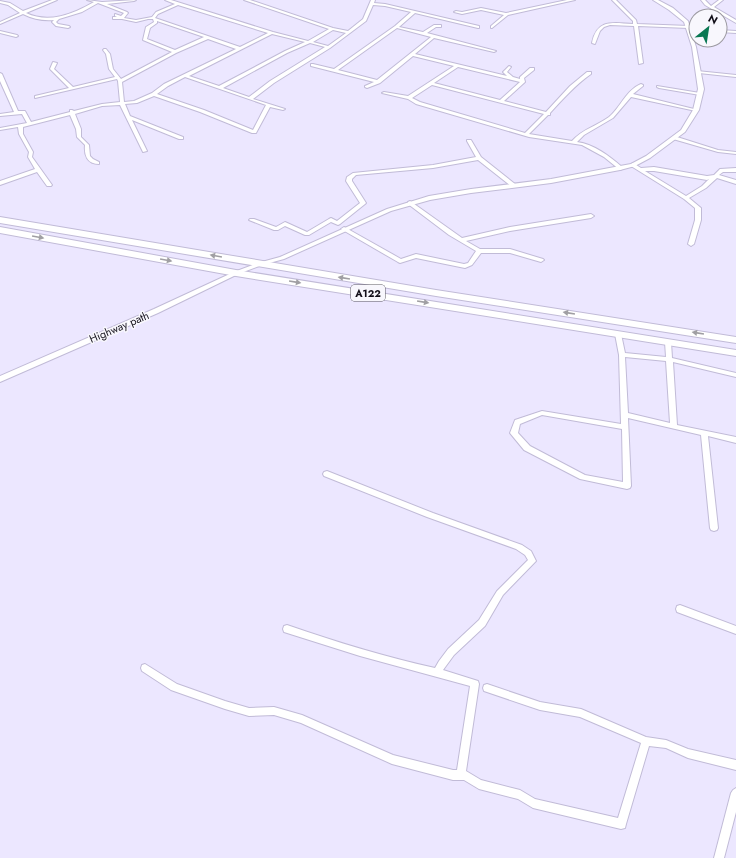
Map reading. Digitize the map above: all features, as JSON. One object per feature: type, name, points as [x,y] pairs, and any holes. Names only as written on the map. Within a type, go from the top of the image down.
[{"type":"highway","name":"A122","points":[[0,220],[260,264],[736,340]]},
{"type":"highway","name":"A122","points":[[0,230],[236,273],[736,353]]},
{"type":"highway","points":[[488,301],[485,310],[485,313],[488,313]]},
{"type":"street","points":[[0,2],[5,0]]},
{"type":"street","points":[[0,23],[55,0]]},
{"type":"street","points":[[89,0],[121,9],[126,13],[122,18]]},
{"type":"street","points":[[0,2],[10,4],[23,13],[42,20],[58,18],[76,13],[100,3],[134,0]]},
{"type":"street","points":[[167,0],[272,33],[329,47]]},
{"type":"street","points":[[246,0],[332,29],[349,32]]},
{"type":"street","points":[[456,12],[462,13],[481,9],[508,13],[573,0]]},
{"type":"street","points":[[614,0],[635,21],[641,63]]},
{"type":"street","points":[[655,0],[679,15],[688,25]]},
{"type":"street","points":[[703,0],[736,22]]},
{"type":"street","points":[[712,7],[721,0]]},
{"type":"street","points":[[117,1],[121,9]]},
{"type":"street","points":[[174,2],[157,14],[154,19],[156,22],[148,27],[144,40],[175,52]]},
{"type":"street","points":[[250,99],[272,82],[329,47],[365,20],[372,2],[478,27]]},
{"type":"street","points":[[334,71],[396,27],[414,12]]},
{"type":"street","points":[[492,27],[508,13]]},
{"type":"street","points":[[115,17],[136,22],[154,19],[170,23],[235,49]]},
{"type":"street","points":[[58,18],[54,22],[57,25],[68,27]]},
{"type":"street","points":[[594,43],[596,31],[602,26],[610,24],[688,29]]},
{"type":"street","points":[[424,34],[435,26],[440,26]]},
{"type":"street","points":[[396,27],[494,51]]},
{"type":"street","points":[[219,88],[332,29]]},
{"type":"street","points":[[0,32],[16,36]]},
{"type":"street","points":[[0,129],[30,124],[72,111],[102,105],[135,102],[154,94],[166,85],[186,76],[235,49],[241,48],[272,33]]},
{"type":"street","points":[[366,87],[378,82],[434,36]]},
{"type":"street","points":[[37,97],[118,80],[208,37]]},
{"type":"street","name":"Highway path","points":[[0,379],[156,311],[236,273],[282,258],[344,229],[410,203],[464,192],[551,181],[620,168],[633,165],[648,158],[676,138],[689,123],[696,110],[700,94],[699,72],[695,48]]},
{"type":"street","points":[[105,50],[108,54],[111,69],[118,80],[122,103],[145,151]]},
{"type":"street","points":[[411,54],[523,81]]},
{"type":"street","points":[[55,63],[52,69],[72,89]]},
{"type":"street","points":[[313,65],[378,82]]},
{"type":"street","points":[[409,98],[458,65]]},
{"type":"street","points":[[509,67],[505,72],[512,79]]},
{"type":"street","points":[[502,100],[523,81],[522,78],[532,69]]},
{"type":"street","points":[[699,72],[736,76]]},
{"type":"street","points":[[526,134],[548,114],[574,82],[589,73]]},
{"type":"street","points":[[0,74],[6,95],[12,102],[16,112]]},
{"type":"street","points":[[186,76],[283,109]]},
{"type":"street","points":[[430,83],[502,100],[548,114]]},
{"type":"street","points":[[574,142],[581,134],[610,118],[629,95],[641,85]]},
{"type":"street","points":[[659,87],[700,94]]},
{"type":"street","points":[[384,93],[409,98],[418,103],[545,139],[574,142],[595,149],[620,168]]},
{"type":"street","points":[[154,94],[202,110],[254,132],[269,105]]},
{"type":"street","points":[[629,95],[696,110]]},
{"type":"street","points":[[72,111],[72,116],[77,121],[80,130],[79,136],[86,145],[86,156],[89,160],[96,163]]},
{"type":"street","points":[[0,116],[16,112],[24,112],[30,124]]},
{"type":"street","points":[[128,117],[181,138]]},
{"type":"street","points":[[20,125],[21,134],[31,152],[30,157],[49,185]]},
{"type":"street","points":[[676,138],[718,152],[736,153]]},
{"type":"street","points":[[469,141],[479,158],[513,185]]},
{"type":"street","points":[[252,220],[276,229],[285,224],[307,234],[331,220],[338,223],[363,203],[349,181],[349,178],[355,174],[429,167],[458,163],[479,158]]},
{"type":"street","points":[[633,165],[686,198],[698,208],[699,213],[691,244]]},
{"type":"street","points":[[642,170],[654,169],[707,178],[716,176],[736,182]]},
{"type":"street","points":[[686,198],[698,192],[724,169],[736,170]]},
{"type":"street","points":[[0,183],[38,170]]},
{"type":"street","points":[[410,203],[460,240],[479,251],[510,251],[541,260]]},
{"type":"street","points":[[460,240],[510,229],[590,216]]},
{"type":"street","points":[[344,229],[400,261],[416,256],[465,266],[470,264],[479,251]]},
{"type":"street","points":[[618,334],[622,355],[627,486],[583,477],[527,448],[514,433],[517,422],[542,413],[624,427]]},
{"type":"street","points":[[668,342],[674,426]]},
{"type":"street","points":[[622,355],[669,360],[736,374]]},
{"type":"street","points":[[624,415],[736,440]]},
{"type":"street","points":[[704,433],[710,502],[714,528]]},
{"type":"street","points":[[327,474],[430,515],[519,547],[528,553],[532,561],[500,593],[482,623],[451,652],[438,672]]},
{"type":"street","points":[[680,609],[736,630]]},
{"type":"street","points":[[287,629],[321,641],[380,658],[452,675],[475,684],[461,775]]},
{"type":"street","points":[[145,668],[174,687],[225,705],[249,712],[274,711],[302,719],[392,759],[453,775],[465,775],[479,784],[520,795],[533,803],[621,824],[646,740]]},
{"type":"street","points":[[486,688],[540,706],[581,713],[646,740],[666,744],[736,766]]},
{"type":"street","points":[[719,858],[736,793]]}]
